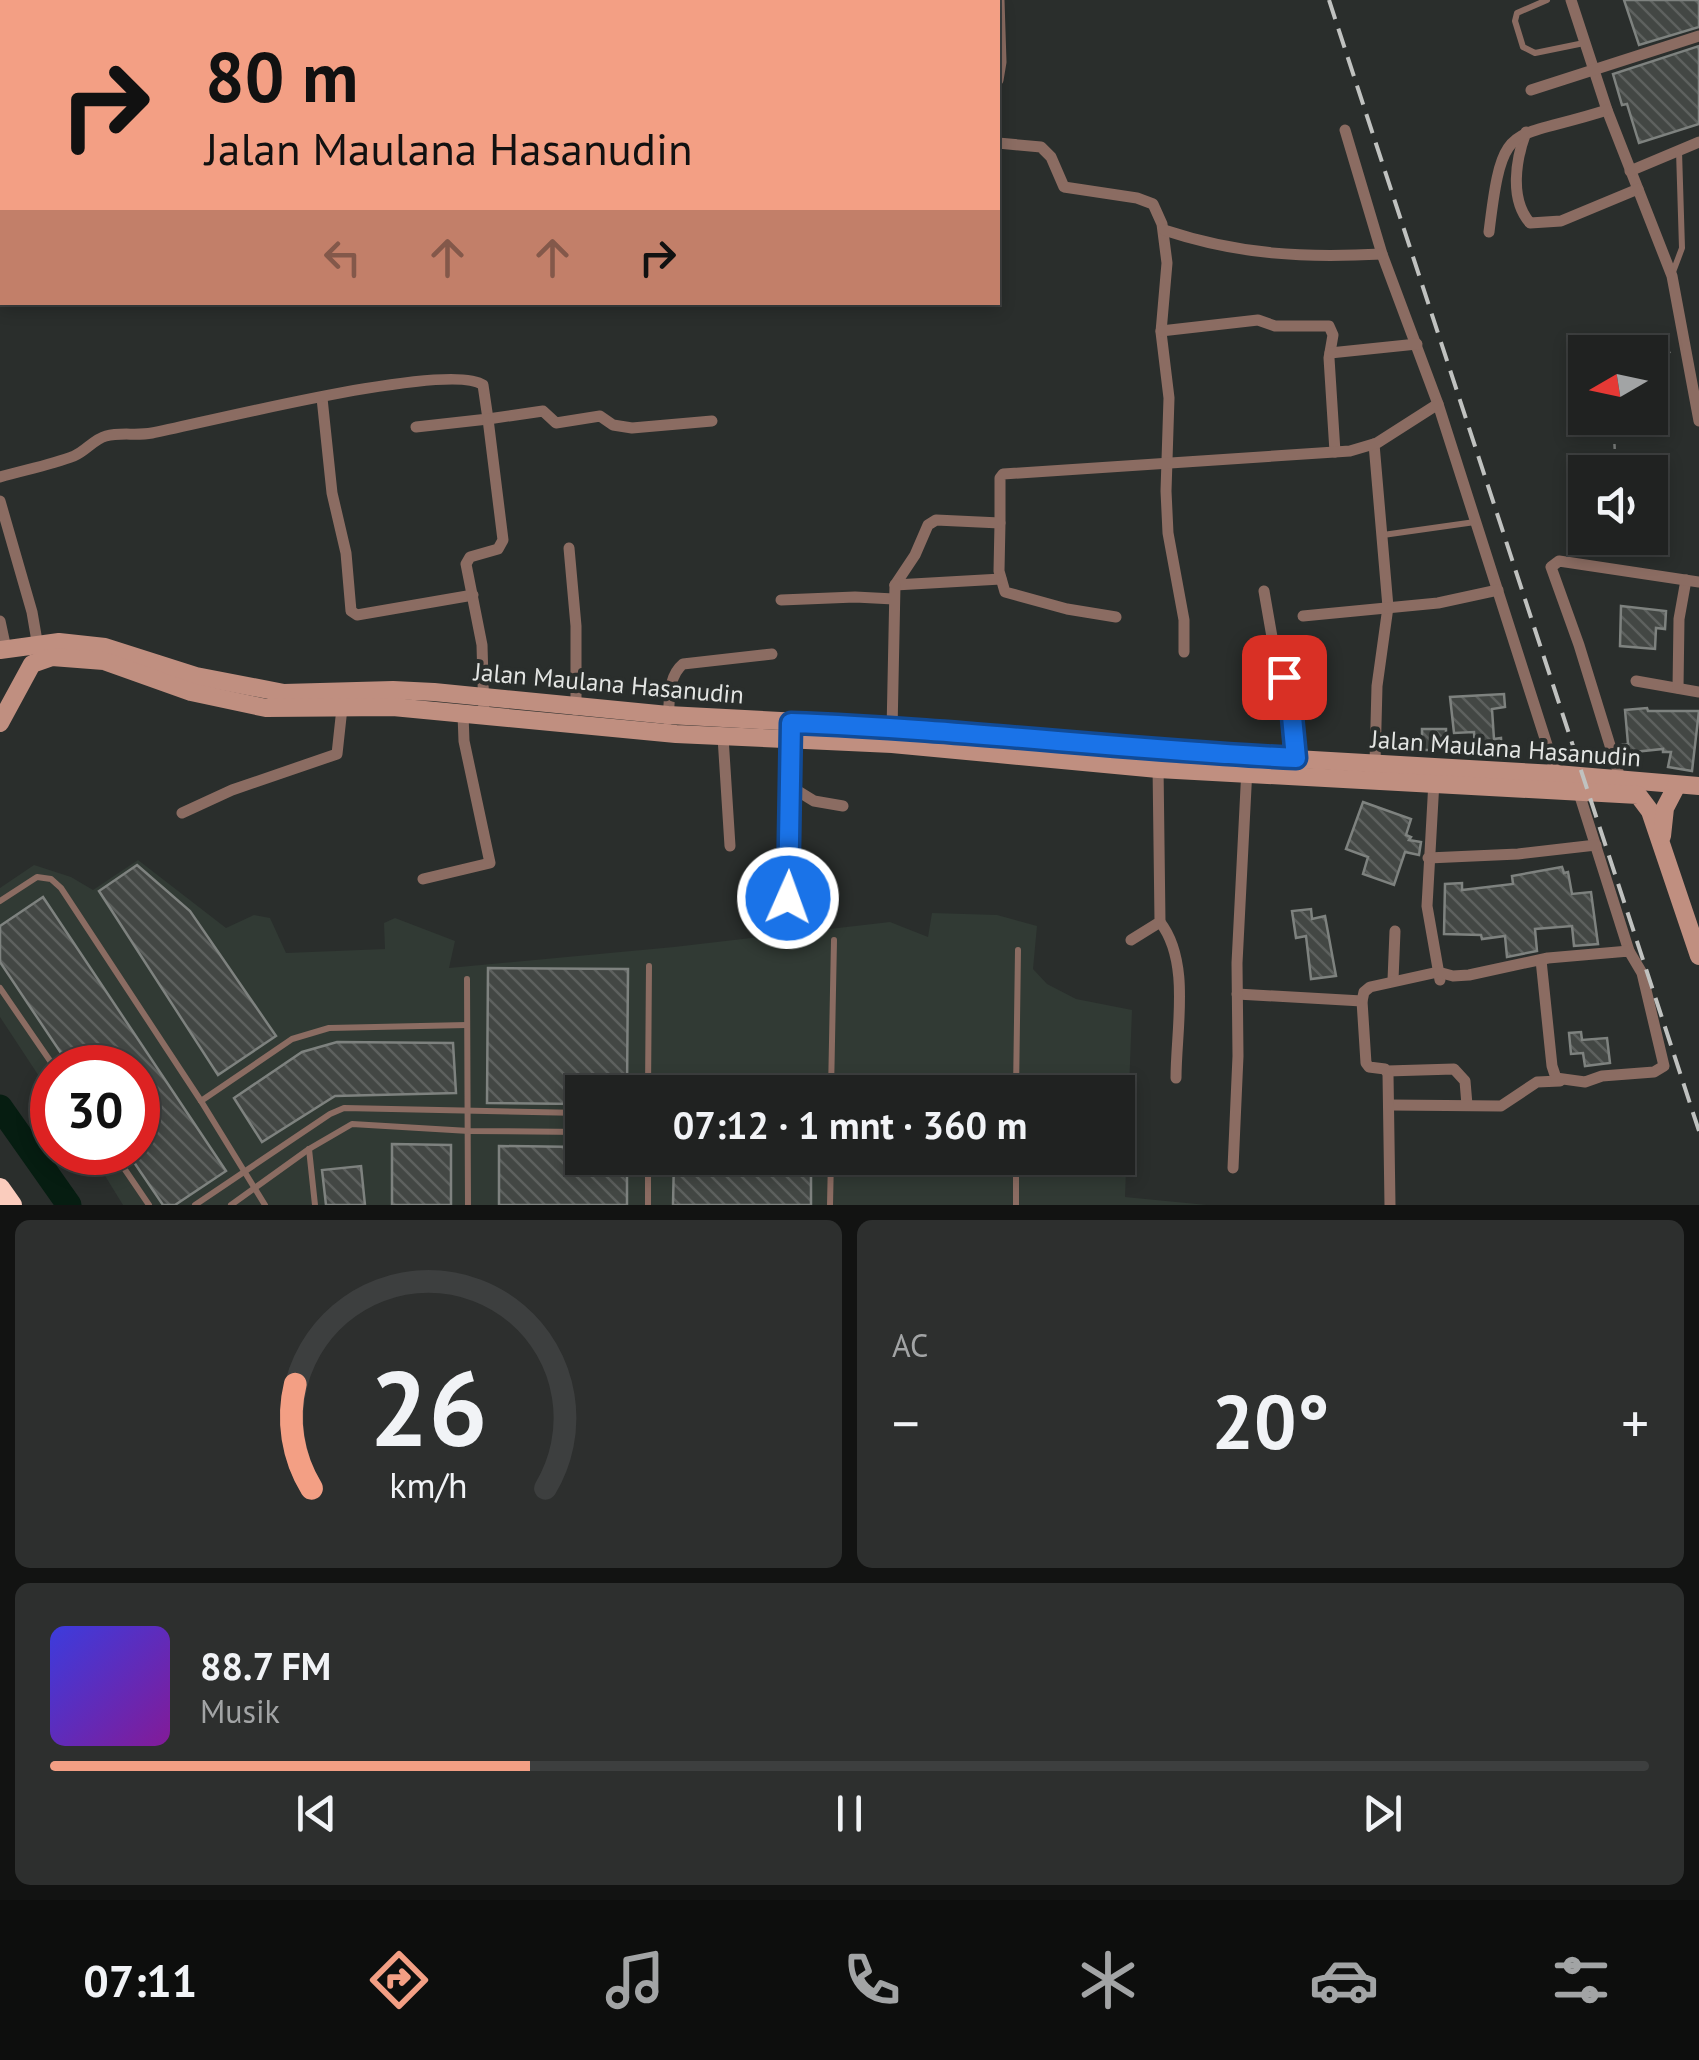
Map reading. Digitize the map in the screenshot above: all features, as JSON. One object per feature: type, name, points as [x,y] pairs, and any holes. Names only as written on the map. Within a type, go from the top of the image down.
[{"type":"highway","points":[[0,1188],[12,1205]]},
{"type":"street","points":[[1571,0],[1607,110],[1672,276],[1699,422]]},
{"type":"street","points":[[1531,90],[1699,36]]},
{"type":"street","points":[[1000,41],[1000,68]]},
{"type":"street","points":[[1490,232],[1504,149],[1526,132],[1607,110]]},
{"type":"street","points":[[1345,130],[1382,254],[1438,404],[1565,784],[1596,845],[1630,950],[1642,973],[1664,1066],[1654,1072],[1602,1076],[1585,1082],[1537,1082],[1501,1106],[1390,1105]]},
{"type":"street","points":[[1526,132],[1517,156],[1518,192],[1523,214],[1530,223],[1561,221],[1638,189]]},
{"type":"street","points":[[1630,171],[1699,142]]},
{"type":"street","points":[[1000,143],[1042,147],[1064,187],[1137,198],[1152,204],[1164,230],[1161,331],[1169,398],[1168,533],[1184,620],[1184,652]]},
{"type":"street","points":[[1164,230],[1257,254],[1382,254]]},
{"type":"street","points":[[1161,331],[1212,322],[1258,320],[1276,326],[1331,328],[1335,452]]},
{"type":"street","points":[[1330,353],[1417,344]]},
{"type":"street","points":[[0,477],[78,455],[102,436],[146,434],[421,381],[476,380],[484,388],[503,540],[498,549],[466,560],[482,645],[484,707]]},
{"type":"street","points":[[322,398],[332,494],[346,554],[351,611],[357,615],[473,595]]},
{"type":"street","points":[[1116,617],[1005,592],[1001,580],[1000,523],[1003,474],[1335,452],[1374,444],[1438,404]]},
{"type":"street","points":[[416,427],[543,411],[556,424],[600,416],[614,425],[632,428],[712,421]]},
{"type":"street","points":[[1374,444],[1388,607],[1377,686],[1375,764]]},
{"type":"street","points":[[0,502],[32,612],[39,652],[0,723]]},
{"type":"street","points":[[892,736],[895,585],[915,556],[928,525],[936,520],[1000,523]]},
{"type":"street","points":[[569,548],[576,626],[576,716]]},
{"type":"street","points":[[1678,688],[1680,619],[1693,581],[1559,560],[1551,567],[1585,662],[1622,787],[1644,800],[1699,956]]},
{"type":"street","points":[[895,585],[1001,580]]},
{"type":"street","points":[[1264,590],[1272,637],[1288,683],[1296,758]]},
{"type":"street","points":[[1302,616],[1438,602],[1498,590]]},
{"type":"street","points":[[781,600],[894,600]]},
{"type":"street","points":[[0,622],[3,649]]},
{"type":"street","name":"Jalan Maulana Hasanudin","points":[[3,649],[39,652],[60,642],[105,647],[193,684],[254,689],[324,701],[342,708],[393,698],[462,714],[484,707]]},
{"type":"street","points":[[667,724],[672,680],[683,664],[772,654]]},
{"type":"street","points":[[1636,681],[1699,692]]},
{"type":"street","name":"Jalan Maulana Hasanudin","points":[[324,701],[393,698],[790,737]]},
{"type":"street","points":[[182,812],[336,754],[342,708]]},
{"type":"street","points":[[423,879],[490,863],[464,741],[462,714]]},
{"type":"street","name":"Jalan Maulana Hasanudin","points":[[667,724],[723,741],[892,736],[1159,769],[1434,776],[1622,787],[1699,786]]},
{"type":"street","points":[[788,898],[790,737]]},
{"type":"street","points":[[723,741],[730,846]]},
{"type":"street","name":"Jalan Maulana Hasanudin","points":[[1247,770],[1296,758],[1375,764],[1434,776]]},
{"type":"street","points":[[1159,769],[1160,922],[1171,936],[1176,954],[1179,992],[1176,1078]]},
{"type":"street","points":[[1233,1168],[1247,770]]},
{"type":"street","points":[[1434,776],[1427,906],[1439,976]]},
{"type":"street","points":[[788,780],[814,801],[843,806]]},
{"type":"street","name":"Jalan Maulana Hasanudin","points":[[1565,784],[1622,787]]},
{"type":"street","points":[[1661,845],[1664,808],[1678,785]]},
{"type":"street","points":[[1428,858],[1596,845]]},
{"type":"street","points":[[1131,940],[1160,922]]},
{"type":"street","points":[[1393,980],[1395,932]]},
{"type":"street","points":[[1467,1105],[1466,1080],[1454,1069],[1369,1068],[1364,992],[1393,980],[1469,975],[1542,960],[1630,950]]},
{"type":"street","points":[[1542,960],[1552,1066],[1560,1081]]},
{"type":"street","points":[[1237,994],[1362,1001]]},
{"type":"street","points":[[1387,1071],[1390,1205]]},
{"type":"lane","points":[[1547,0],[1516,12],[1514,21],[1522,47],[1535,53],[1584,43]]},
{"type":"lane","points":[[1672,276],[1682,248],[1679,150]]},
{"type":"lane","points":[[1381,535],[1476,522]]},
{"type":"lane","points":[[0,901],[37,877],[50,879],[61,888],[201,1101],[264,1205]]},
{"type":"lane","points":[[832,1075],[834,940]]},
{"type":"lane","points":[[1016,1075],[1018,950]]},
{"type":"lane","points":[[648,1075],[649,966]]},
{"type":"lane","points":[[467,979],[468,1205]]},
{"type":"lane","points":[[0,988],[38,1045]]},
{"type":"lane","points":[[201,1101],[308,1033],[328,1028],[467,1025]]},
{"type":"lane","points":[[195,1205],[344,1108],[565,1114]]},
{"type":"lane","points":[[231,1205],[309,1149],[352,1124],[565,1132]]},
{"type":"lane","points":[[309,1149],[315,1205]]},
{"type":"lane","points":[[129,1175],[149,1205]]},
{"type":"lane","points":[[648,1175],[648,1205]]},
{"type":"lane","points":[[830,1205],[831,1175]]},
{"type":"lane","points":[[1016,1175],[1016,1205]]},
{"type":"path","points":[[1668,352],[1682,334]]},
{"type":"shaded area","points":[[138,860],[226,928],[254,915],[270,918],[286,953],[385,949],[384,923],[395,918],[455,941],[449,968],[890,922],[928,937],[932,913],[997,915],[1037,926],[1033,969],[1047,984],[1076,999],[1132,1010],[1130,1075],[565,1075],[565,1175],[1126,1175],[1125,1197],[1207,1205],[123,1205],[105,1175],[160,1175],[160,1045],[30,1045],[30,1063],[0,1017],[0,888],[34,865],[71,877],[93,890]]},
{"type":"building","points":[[1624,0],[1699,0],[1699,27],[1639,45]]},
{"type":"building","points":[[1699,46],[1699,124],[1639,143],[1613,74]]},
{"type":"building","points":[[1621,606],[1666,611],[1665,629],[1656,628],[1655,649],[1620,646]]},
{"type":"building","points":[[1504,694],[1505,707],[1492,709],[1494,739],[1501,738],[1502,755],[1508,755],[1508,759],[1483,757],[1483,750],[1475,751],[1474,732],[1454,733],[1450,697]]},
{"type":"building","points":[[1625,710],[1699,711],[1692,771],[1668,767],[1671,752],[1663,749],[1634,752],[1634,757],[1624,758],[1621,745],[1628,744]]},
{"type":"building","points":[[1422,729],[1446,729],[1446,750],[1422,750]]},
{"type":"building","points":[[1363,802],[1411,819],[1406,835],[1411,837],[1409,840],[1421,842],[1419,855],[1405,852],[1394,885],[1363,874],[1368,857],[1346,849]]},
{"type":"building","points":[[137,865],[190,911],[276,1036],[218,1075],[99,891]]},
{"type":"building","points":[[1562,867],[1564,873],[1568,872],[1572,894],[1591,892],[1598,944],[1574,946],[1572,926],[1535,929],[1537,951],[1507,957],[1505,936],[1482,939],[1481,935],[1444,934],[1445,884],[1462,883],[1462,890],[1513,884],[1512,876]]},
{"type":"building","points":[[43,897],[142,1045],[56,1045],[0,962],[0,926]]},
{"type":"building","points":[[1311,909],[1312,919],[1325,916],[1336,976],[1311,979],[1306,936],[1296,938],[1292,911]]},
{"type":"building","points":[[488,968],[628,969],[627,1075],[565,1075],[565,1104],[487,1103]]},
{"type":"building","points":[[1581,1032],[1582,1040],[1607,1038],[1610,1063],[1585,1066],[1583,1053],[1571,1054],[1569,1033]]},
{"type":"building","points":[[337,1042],[453,1043],[456,1093],[335,1096],[262,1142],[234,1098],[302,1052]]},
{"type":"building","points":[[160,1072],[226,1171],[175,1205],[163,1205],[143,1175],[160,1175]]},
{"type":"building","points":[[392,1144],[451,1145],[451,1205],[392,1205]]},
{"type":"building","points":[[499,1146],[565,1147],[565,1175],[627,1175],[627,1205],[499,1205]]},
{"type":"building","points":[[361,1166],[365,1205],[326,1205],[322,1170]]},
{"type":"building","points":[[674,1175],[811,1175],[811,1205],[673,1205]]},
{"type":"waterway","points":[[0,1107],[69,1205]]},
{"type":"railway","points":[[1329,0],[1699,1131]]},
{"type":"route","points":[[788,898],[791,723],[893,726],[1159,751],[1296,758],[1288,683],[1284,677]]}]
